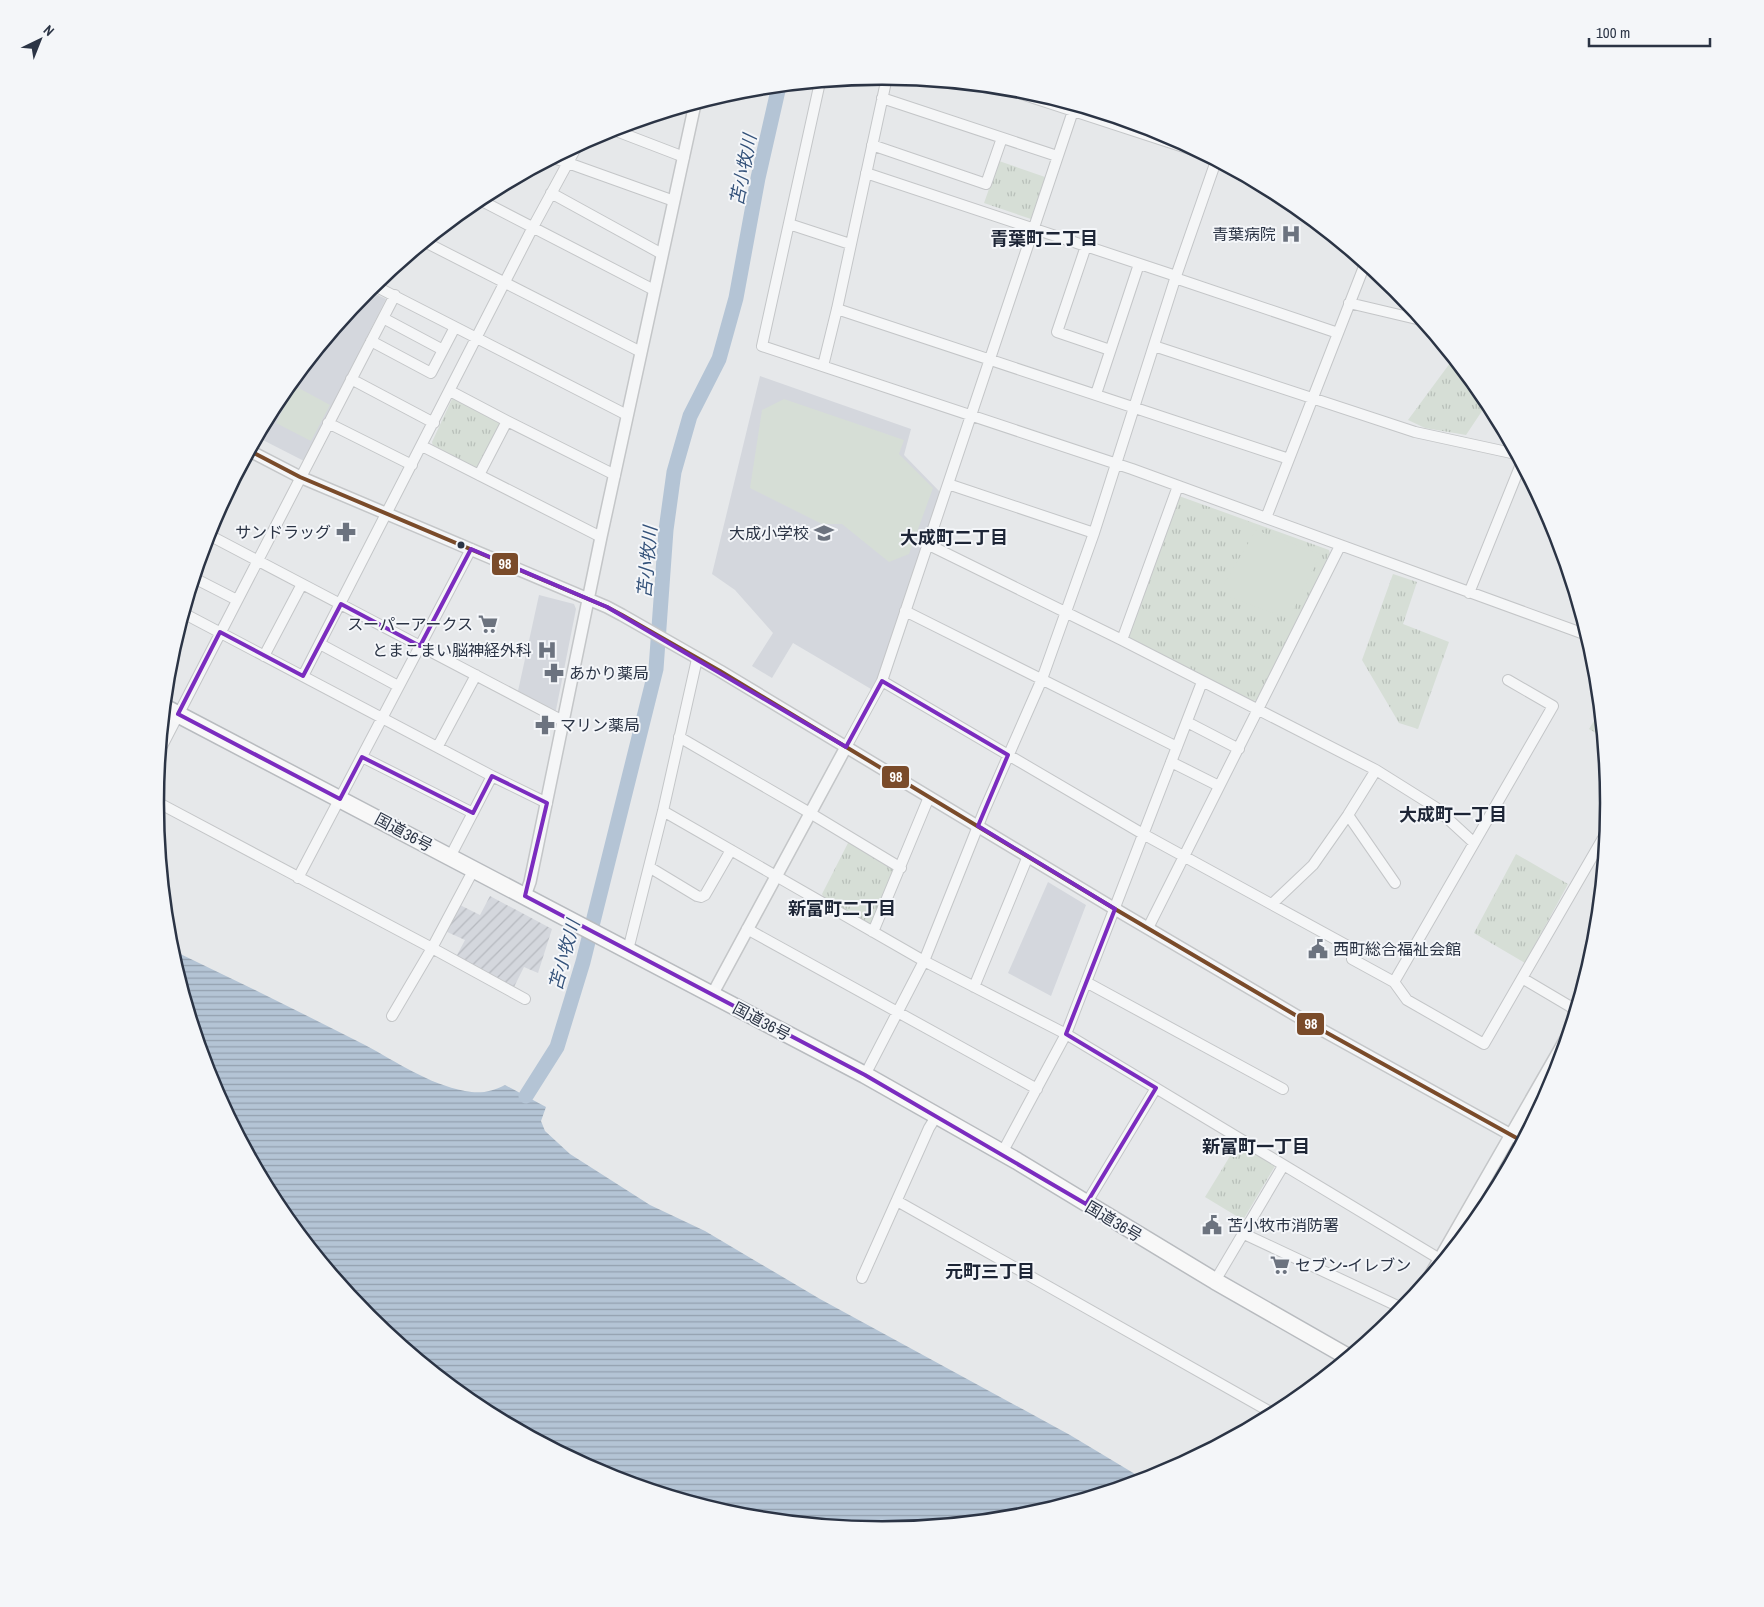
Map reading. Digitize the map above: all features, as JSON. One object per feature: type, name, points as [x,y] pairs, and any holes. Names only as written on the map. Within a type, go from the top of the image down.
[{"type":"highway","name":"国道36号","points":[[171,710],[865,1075],[937,1115],[1215,1281],[1343,1354]]},
{"type":"street","points":[[823,366],[885,85]]},
{"type":"street","points":[[819,88],[762,346],[1116,463],[1579,632]]},
{"type":"street","points":[[882,98],[1057,156]]},
{"type":"street","points":[[1066,109],[1130,129]]},
{"type":"street","points":[[525,896],[530,882],[547,803],[601,537],[694,110]]},
{"type":"street","points":[[712,995],[882,681],[1073,111]]},
{"type":"street","points":[[623,134],[684,157]]},
{"type":"street","points":[[872,145],[986,184],[1002,138]]},
{"type":"street","points":[[303,676],[572,156]]},
{"type":"street","points":[[560,161],[674,201]]},
{"type":"street","points":[[865,1075],[924,961],[978,826],[1042,679],[1094,533],[1175,277],[1214,167]]},
{"type":"street","points":[[866,173],[1338,333]]},
{"type":"street","points":[[551,193],[662,254]]},
{"type":"street","points":[[487,204],[654,290]]},
{"type":"street","points":[[789,224],[850,244]]},
{"type":"street","points":[[431,245],[642,352]]},
{"type":"street","points":[[1086,246],[1057,332],[1110,350]]},
{"type":"street","points":[[1096,394],[1139,264]]},
{"type":"street","points":[[1266,518],[1363,269]]},
{"type":"street","points":[[382,287],[627,415]]},
{"type":"street","points":[[171,710],[220,632],[395,295]]},
{"type":"street","points":[[1350,303],[1411,318]]},
{"type":"street","points":[[837,309],[1290,459]]},
{"type":"street","points":[[383,318],[443,350]]},
{"type":"street","points":[[371,341],[432,373],[455,327]]},
{"type":"street","points":[[1154,346],[1415,432],[1508,452]]},
{"type":"street","points":[[351,379],[434,423]]},
{"type":"street","points":[[450,391],[615,475]]},
{"type":"street","points":[[479,474],[507,421]]},
{"type":"street","points":[[328,423],[412,464]]},
{"type":"street","points":[[422,446],[601,537]]},
{"type":"street","points":[[255,454],[300,477],[589,599],[622,615],[1316,1027],[1517,1138]]},
{"type":"street","points":[[1469,592],[1518,471]]},
{"type":"street","points":[[948,484],[1094,533]]},
{"type":"street","points":[[1122,640],[1178,486]]},
{"type":"street","points":[[215,538],[563,721]]},
{"type":"street","points":[[927,544],[1122,640],[1376,770],[1435,807],[1473,842]]},
{"type":"street","points":[[1148,928],[1340,546]]},
{"type":"street","points":[[298,878],[471,549]]},
{"type":"street","points":[[200,581],[236,600]]},
{"type":"street","points":[[264,656],[302,584]]},
{"type":"street","points":[[905,611],[1177,747]]},
{"type":"street","points":[[189,616],[492,776],[547,803]]},
{"type":"street","points":[[320,644],[398,686]]},
{"type":"street","points":[[623,948],[649,867],[697,659]]},
{"type":"street","points":[[438,746],[476,675]]},
{"type":"street","points":[[1394,982],[1553,706],[1508,680]]},
{"type":"street","points":[[882,681],[1143,834],[1272,904],[1355,955],[1394,982],[1407,1000],[1484,1044],[1599,853]]},
{"type":"street","points":[[1002,1153],[1066,1034],[1202,682]]},
{"type":"street","points":[[1187,722],[1239,749]]},
{"type":"street","points":[[679,737],[901,868]]},
{"type":"street","points":[[362,756],[473,813]]},
{"type":"street","points":[[1171,762],[1219,786]]},
{"type":"street","points":[[1272,904],[1313,865],[1348,815],[1376,770]]},
{"type":"street","points":[[450,857],[492,776]]},
{"type":"street","points":[[873,932],[929,797]]},
{"type":"street","points":[[164,806],[525,999]]},
{"type":"street","points":[[663,811],[924,961],[1066,1034],[1438,1258]]},
{"type":"street","points":[[1348,815],[1395,883]]},
{"type":"street","points":[[649,867],[701,897],[705,895],[731,850]]},
{"type":"street","points":[[974,987],[1028,856]]},
{"type":"street","points":[[392,1016],[432,948],[474,869]]},
{"type":"street","points":[[747,929],[1036,1089]]},
{"type":"street","points":[[1522,978],[1570,1007]]},
{"type":"street","points":[[1086,982],[1283,1089]]},
{"type":"street","points":[[1451,1242],[1550,1067]]},
{"type":"street","points":[[1086,1204],[1156,1088]]},
{"type":"street","points":[[862,1278],[929,1128],[937,1115]]},
{"type":"street","points":[[1215,1281],[1283,1166]]},
{"type":"street","points":[[897,1201],[1267,1410]]},
{"type":"street","points":[[1242,1233],[1397,1305]]},
{"type":"highlighted area","points":[[471,549],[607,607],[846,747],[882,681],[1008,755],[978,826],[1115,909],[1066,1034],[1156,1088],[1086,1204],[865,1075],[525,896],[547,803],[492,776],[473,813],[362,757],[340,799],[178,714],[220,632],[303,676],[341,604],[420,646]]},
{"type":"shaded area","points":[[375,294],[386,299],[304,461],[263,440],[312,366]]},
{"type":"shaded area","name":"大成小学校","points":[[760,376],[911,429],[904,455],[940,492],[878,679],[871,689],[793,643],[772,678],[752,666],[773,633],[735,590],[712,574]]},
{"type":"shaded area","name":"とまこまい脳神経外科","points":[[539,595],[574,604],[576,609],[556,710],[554,711],[518,691]]},
{"type":"shaded area","points":[[1048,882],[1086,905],[1051,996],[1008,973]]},
{"type":"shaded area","points":[[490,896],[552,929],[538,973],[524,967],[514,987],[456,957],[465,940],[445,931],[460,905],[480,915]]},
{"type":"green space","points":[[999,161],[1045,177],[1031,219],[984,203]]},
{"type":"green space","points":[[1450,363],[1483,410],[1466,435],[1425,428],[1408,420]]},
{"type":"green space","points":[[297,387],[330,405],[311,441],[276,423]]},
{"type":"green space","points":[[455,398],[502,423],[477,470],[433,447],[432,442],[452,399]]},
{"type":"green space","points":[[784,399],[904,440],[899,454],[933,488],[909,554],[889,562],[842,524],[822,524],[750,488],[762,410]]},
{"type":"green space","points":[[1179,496],[1329,550],[1330,554],[1258,700],[1253,701],[1127,637]]},
{"type":"green space","points":[[1256,530],[1320,554],[1289,619],[1230,597],[1224,584]]},
{"type":"green space","points":[[1393,574],[1417,582],[1403,624],[1449,642],[1418,729],[1399,723],[1362,660]]},
{"type":"green space","points":[[1595,719],[1596,733],[1589,729]]},
{"type":"green space","points":[[851,842],[893,867],[894,870],[873,924],[869,925],[825,900],[822,894],[848,843]]},
{"type":"green space","points":[[1516,854],[1568,884],[1525,963],[1474,933]]},
{"type":"green space","points":[[1238,1143],[1275,1166],[1243,1220],[1205,1197]]},
{"type":"water","points":[[179,953],[316,1020],[426,1078],[451,1088],[476,1092],[490,1091],[505,1085],[546,1107],[541,1121],[545,1131],[570,1154],[650,1205],[705,1231],[820,1299],[1070,1435],[1137,1475],[1068,1498],[1022,1508],[976,1516],[882,1522],[788,1516],[696,1498],[651,1484],[607,1467],[564,1448],[523,1426],[445,1374],[408,1344],[374,1312],[312,1241],[260,1163],[218,1078],[188,989]]},
{"type":"waterway","name":"苫小牧川","points":[[526,1096],[557,1047],[583,962],[656,669],[666,530],[674,472],[690,416],[719,359],[736,298],[758,178],[777,93]]},
{"type":"transit line","name":"98","points":[[255,454],[300,477],[622,615],[720,671],[1115,909],[1302,1019],[1517,1138]]},
{"type":"place","name":"青葉病院","points":[[1291,234]]},
{"type":"place","name":"サンドラッグ","points":[[346,532]]},
{"type":"place","name":"大成小学校","points":[[824,533]]},
{"type":"place","name":"スーパーアークス","points":[[488,624]]},
{"type":"place","name":"とまこまい脳神経外科","points":[[547,650]]},
{"type":"place","name":"あかり薬局","points":[[554,673]]},
{"type":"place","name":"マリン薬局","points":[[545,725]]},
{"type":"place","name":"西町総合福祉会館","points":[[1318,949]]},
{"type":"place","name":"苫小牧市消防署","points":[[1212,1225]]},
{"type":"place","name":"セブン-イレブン","points":[[1280,1265]]},
{"type":"district","name":"青葉町二丁目","points":[[1044,238]]},
{"type":"district","name":"大成町二丁目","points":[[954,537]]},
{"type":"district","name":"大成町一丁目","points":[[1453,814]]},
{"type":"district","name":"新富町二丁目","points":[[842,908]]},
{"type":"district","name":"新富町一丁目","points":[[1256,1146]]},
{"type":"district","name":"元町三丁目","points":[[990,1271]]}]
